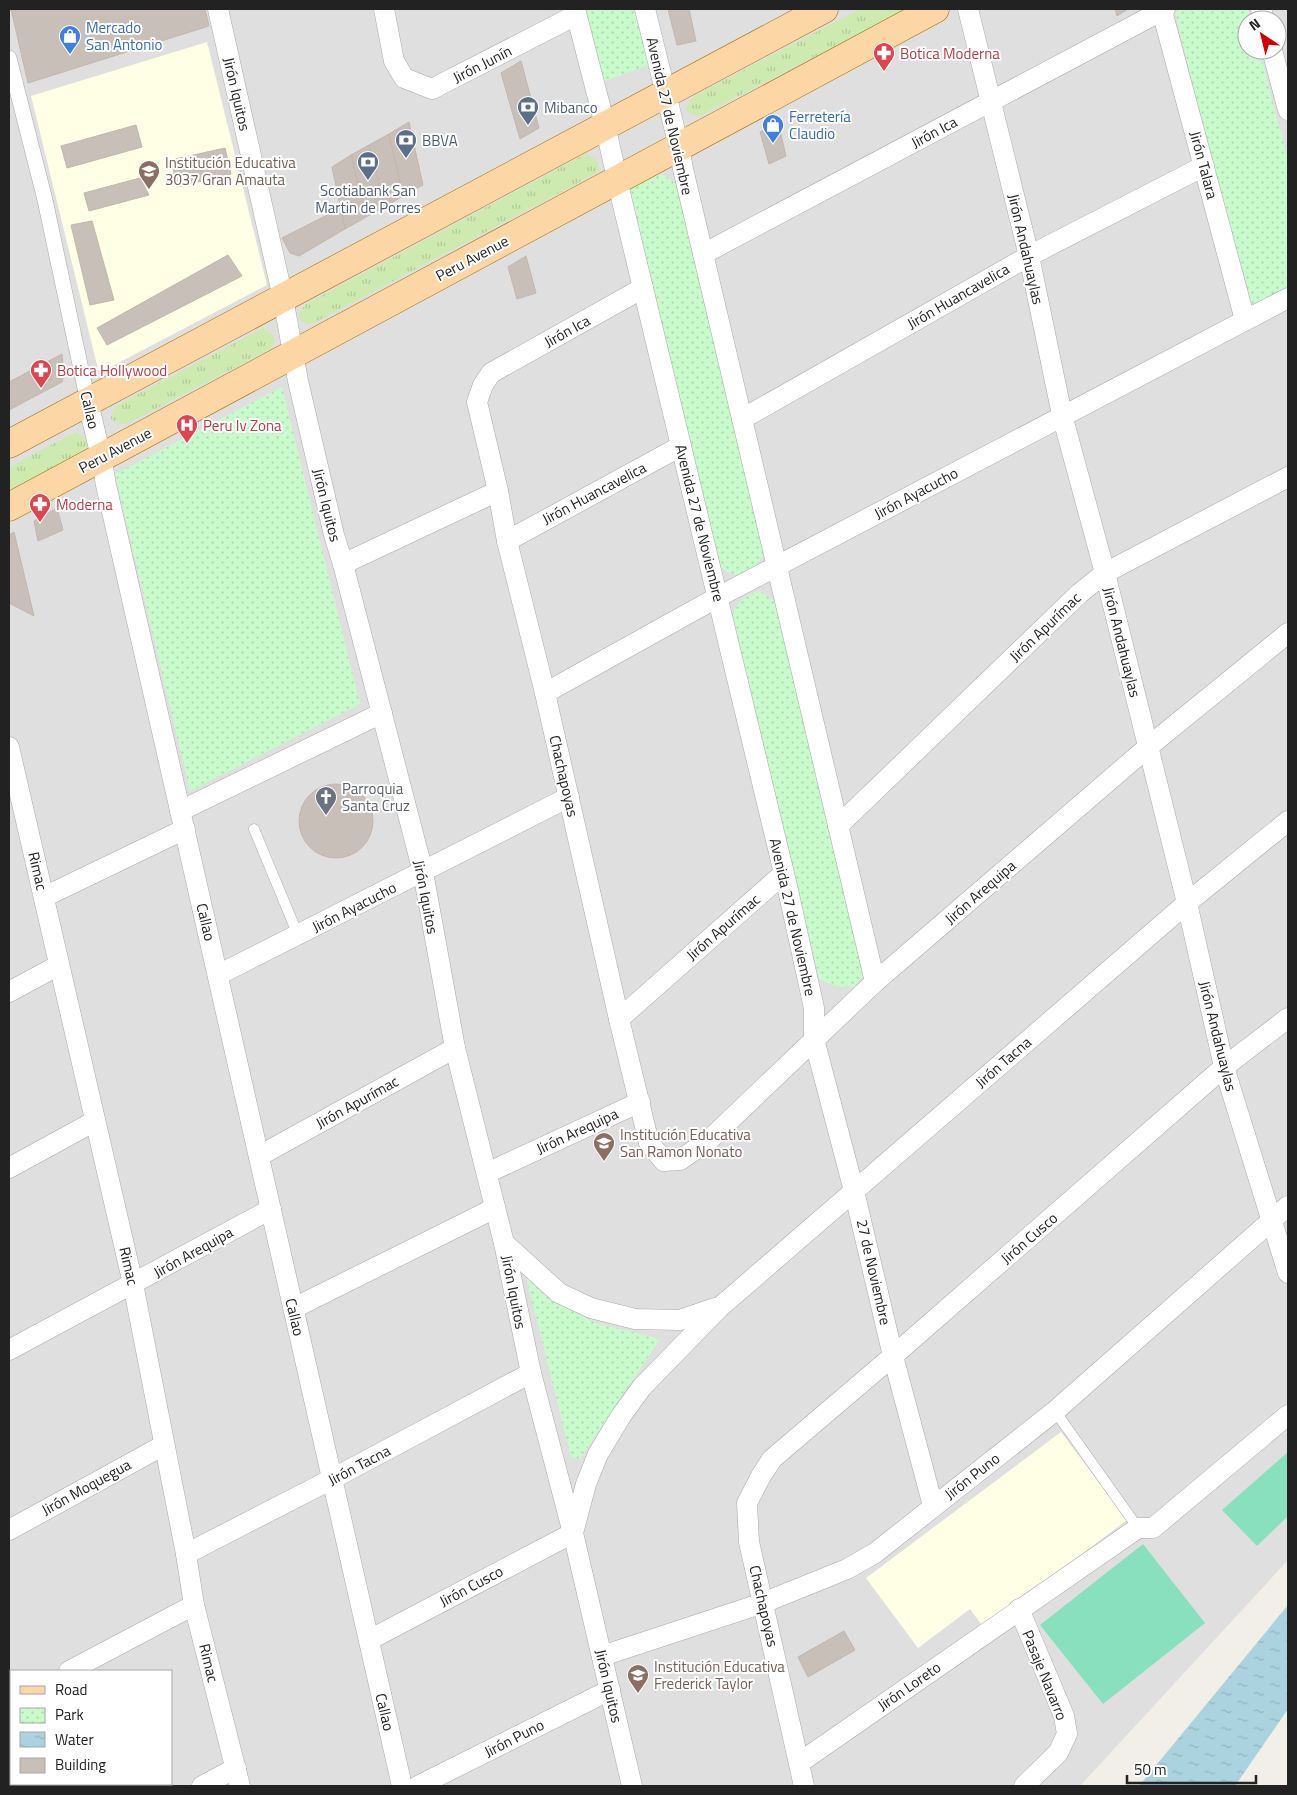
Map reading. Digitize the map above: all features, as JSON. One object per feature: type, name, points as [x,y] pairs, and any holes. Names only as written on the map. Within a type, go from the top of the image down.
[{"type":"main road","points":[[9,444],[824,9]]},
{"type":"main road","name":"Peru Avenue","points":[[9,507],[935,9]]},
{"type":"street","name":"Jirón Iquitos","points":[[218,9],[283,298],[298,381],[334,535],[423,872],[455,1048],[504,1242],[530,1373],[573,1533],[632,1786]]},
{"type":"street","name":"Jirón Junín","points":[[384,9],[394,61],[404,78],[432,89],[575,12]]},
{"type":"street","name":"Avenida 27 de Noviembre","points":[[645,9],[875,982]]},
{"type":"street","name":"Jirón Andahuaylas","points":[[968,9],[1029,256],[1062,415],[1105,573],[1187,903],[1224,1067],[1288,1273]]},
{"type":"street","name":"Jirón Ica","points":[[703,254],[1164,10]]},
{"type":"street","name":"Jirón Talara","points":[[1164,10],[1245,320]]},
{"type":"street","name":"Avenida 27 de Noviembre","points":[[575,12],[605,126],[783,874],[814,1008],[814,1039]]},
{"type":"street","name":"Callao","points":[[9,60],[45,200],[106,485],[402,1786]]},
{"type":"street","points":[[1275,60],[1288,110]]},
{"type":"street","name":"Jirón Huancavelica","points":[[742,419],[1029,256],[1204,166]]},
{"type":"street","name":"Jirón Ica","points":[[491,372],[643,288]]},
{"type":"street","name":"Jirón Ayacucho","points":[[545,693],[718,597],[1288,298]]},
{"type":"street","name":"Chachapoyas","points":[[491,372],[483,385],[478,402],[508,541],[545,693],[619,1019],[649,1143],[664,1161],[680,1160]]},
{"type":"street","name":"Jirón Huancavelica","points":[[508,541],[681,446]]},
{"type":"street","name":"Jirón Apurímac","points":[[838,826],[1080,593],[1105,573],[1288,477]]},
{"type":"street","points":[[343,564],[498,491]]},
{"type":"street","name":"Jirón Arequipa","points":[[680,1160],[709,1140],[875,982],[1148,747],[1288,633]]},
{"type":"street","points":[[44,897],[182,820],[382,713]]},
{"type":"street","name":"Rimac","points":[[9,747],[15,805],[44,897],[96,1121],[133,1284],[186,1554],[194,1605],[238,1777]]},
{"type":"street","name":"Jirón Ayacucho","points":[[218,975],[569,797]]},
{"type":"street","name":"Jirón Tacna","points":[[573,1533],[586,1484],[598,1454],[621,1416],[642,1387],[720,1307],[1187,903],[1288,822]]},
{"type":"street","name":"Jirón Apurímac","points":[[619,1019],[783,874]]},
{"type":"street","points":[[9,992],[59,964]]},
{"type":"street","name":"Jirón Cusco","points":[[772,1460],[1224,1067],[1288,1018]]},
{"type":"street","name":"27 de Noviembre","points":[[814,1039],[854,1190],[893,1356],[933,1506]]},
{"type":"street","name":"Jirón Apurímac","points":[[259,1156],[455,1048]]},
{"type":"street","name":"Jirón Arequipa","points":[[487,1173],[640,1102]]},
{"type":"street","points":[[9,1168],[96,1121]]},
{"type":"street","name":"Jirón Puno","points":[[602,1656],[763,1603],[847,1570],[874,1553],[1055,1411],[1288,1206]]},
{"type":"street","points":[[294,1308],[495,1208]]},
{"type":"street","name":"Jirón Arequipa","points":[[9,1350],[271,1209]]},
{"type":"street","name":"Jirón Tacna","points":[[504,1242],[558,1293],[591,1308],[635,1319],[680,1320],[720,1307]]},
{"type":"street","name":"Jirón Tacna","points":[[186,1554],[332,1479],[530,1373]]},
{"type":"street","name":"Jirón Loreto","points":[[799,1763],[1138,1528],[1153,1528],[1288,1415]]},
{"type":"street","name":"Jirón Moquegua","points":[[9,1530],[164,1445]]},
{"type":"street","name":"Chachapoyas","points":[[772,1460],[747,1503],[749,1542],[804,1786]]},
{"type":"street","name":"Jirón Cusco","points":[[369,1640],[573,1533]]},
{"type":"street","points":[[71,1670],[194,1605]]},
{"type":"street","name":"Pasaje Navarro","points":[[1019,1610],[1064,1716],[1067,1734],[1058,1753],[1024,1786]]},
{"type":"street","name":"Jirón Puno","points":[[418,1786],[610,1690]]},
{"type":"street","points":[[202,1786],[238,1777]]},
{"type":"lane","points":[[254,830],[298,935]]},
{"type":"lane","points":[[1055,1411],[1138,1528]]},
{"type":"shaded area","points":[[9,9],[1288,9],[1288,1560],[1080,1786],[9,1786]]},
{"type":"shaded area","name":"Institución Educativa 3037 Gran Amauta","points":[[207,42],[267,285],[99,373],[31,96]]},
{"type":"shaded area","points":[[1061,1432],[1127,1520],[984,1628],[970,1609],[918,1648],[866,1578]]},
{"type":"green space","points":[[580,9],[638,9],[651,64],[600,83]]},
{"type":"green space","points":[[860,9],[907,9],[702,115],[695,116],[686,111],[687,105],[694,96]]},
{"type":"green space","points":[[1181,9],[1248,9],[1237,10],[1237,60],[1262,60],[1288,160],[1288,288],[1252,306],[1245,303],[1175,12]]},
{"type":"green space","points":[[587,153],[598,162],[599,168],[595,174],[314,323],[307,324],[298,319],[299,313],[306,304]]},
{"type":"green space","points":[[651,174],[661,174],[677,183],[764,555],[748,575],[736,575],[724,570],[714,557],[630,191],[636,182]]},
{"type":"green space","points":[[263,328],[274,336],[275,342],[271,349],[126,424],[120,424],[111,419],[111,413],[119,404]]},
{"type":"green space","points":[[282,387],[360,704],[190,791],[115,474]]},
{"type":"green space","points":[[76,432],[85,439],[88,446],[83,453],[9,492],[9,467]]},
{"type":"green space","points":[[760,591],[773,600],[783,611],[865,960],[863,976],[853,987],[837,987],[819,979],[730,620],[740,601]]},
{"type":"green space","points":[[524,1269],[556,1302],[596,1323],[660,1339],[580,1459],[571,1457]]},
{"type":"green space","points":[[1288,1452],[1288,1516],[1257,1546],[1222,1510]]},
{"type":"green space","points":[[1143,1544],[1205,1623],[1103,1704],[1040,1625]]},
{"type":"water","points":[[1288,1605],[1288,1709],[1235,1786],[1139,1786]]},
{"type":"building","name":"Mercado San Antonio","points":[[11,9],[205,9],[209,26],[28,83]]},
{"type":"building","points":[[668,9],[689,9],[696,41],[677,45]]},
{"type":"building","points":[[1115,9],[1128,9],[1117,16]]},
{"type":"building","points":[[521,61],[539,128],[520,139],[501,73]]},
{"type":"building","name":"BBVA","points":[[409,122],[423,185],[403,196],[389,134]]},
{"type":"building","name":"Ferretería Claudio","points":[[778,122],[786,156],[769,164],[760,132]]},
{"type":"building","points":[[136,125],[142,147],[67,168],[61,146]]},
{"type":"building","points":[[389,134],[403,196],[385,207],[369,145]]},
{"type":"building","name":"Scotiabank San Martin de Porres","points":[[369,145],[385,207],[366,217],[351,155]]},
{"type":"building","points":[[225,148],[231,174],[177,187],[171,160]]},
{"type":"building","points":[[351,155],[366,217],[345,229],[332,167]]},
{"type":"building","points":[[140,178],[149,195],[89,211],[84,193]]},
{"type":"building","points":[[341,208],[345,229],[299,256],[290,253],[282,238]]},
{"type":"building","points":[[92,221],[114,300],[90,305],[71,225]]},
{"type":"building","points":[[228,255],[242,276],[107,345],[97,328]]},
{"type":"building","points":[[526,256],[536,293],[517,299],[508,267]]},
{"type":"building","points":[[62,354],[64,375],[62,382],[9,410],[9,382]]},
{"type":"building","points":[[57,508],[63,530],[38,541],[34,521]]},
{"type":"building","points":[[14,532],[34,616],[9,603],[9,535]]},
{"type":"building","points":[[336,784],[350,787],[362,795],[370,807],[373,821],[370,835],[362,847],[350,855],[336,858],[322,855],[310,847],[302,835],[299,821],[302,807],[310,795],[322,787]]},
{"type":"building","points":[[844,1631],[855,1650],[808,1677],[798,1657]]},
{"type":"place","name":"Mercado San Antonio","points":[[70,55]]},
{"type":"place","name":"Botica Moderna","points":[[884,72]]},
{"type":"place","name":"Mibanco","points":[[528,126]]},
{"type":"place","name":"Ferretería Claudio","points":[[773,144]]},
{"type":"place","name":"BBVA","points":[[406,159]]},
{"type":"place","name":"Scotiabank San Martin de Porres","points":[[368,181]]},
{"type":"place","name":"Institución Educativa 3037 Gran Amauta","points":[[149,190]]},
{"type":"place","name":"Botica Hollywood","points":[[41,389]]},
{"type":"place","name":"Peru Iv Zona","points":[[187,444]]},
{"type":"place","name":"Moderna","points":[[40,523]]},
{"type":"place","name":"Parroquia Santa Cruz","points":[[326,816]]},
{"type":"place","name":"Institución Educativa San Ramon Nonato","points":[[604,1162]]},
{"type":"place","name":"Institución Educativa Frederick Taylor","points":[[638,1694]]}]
